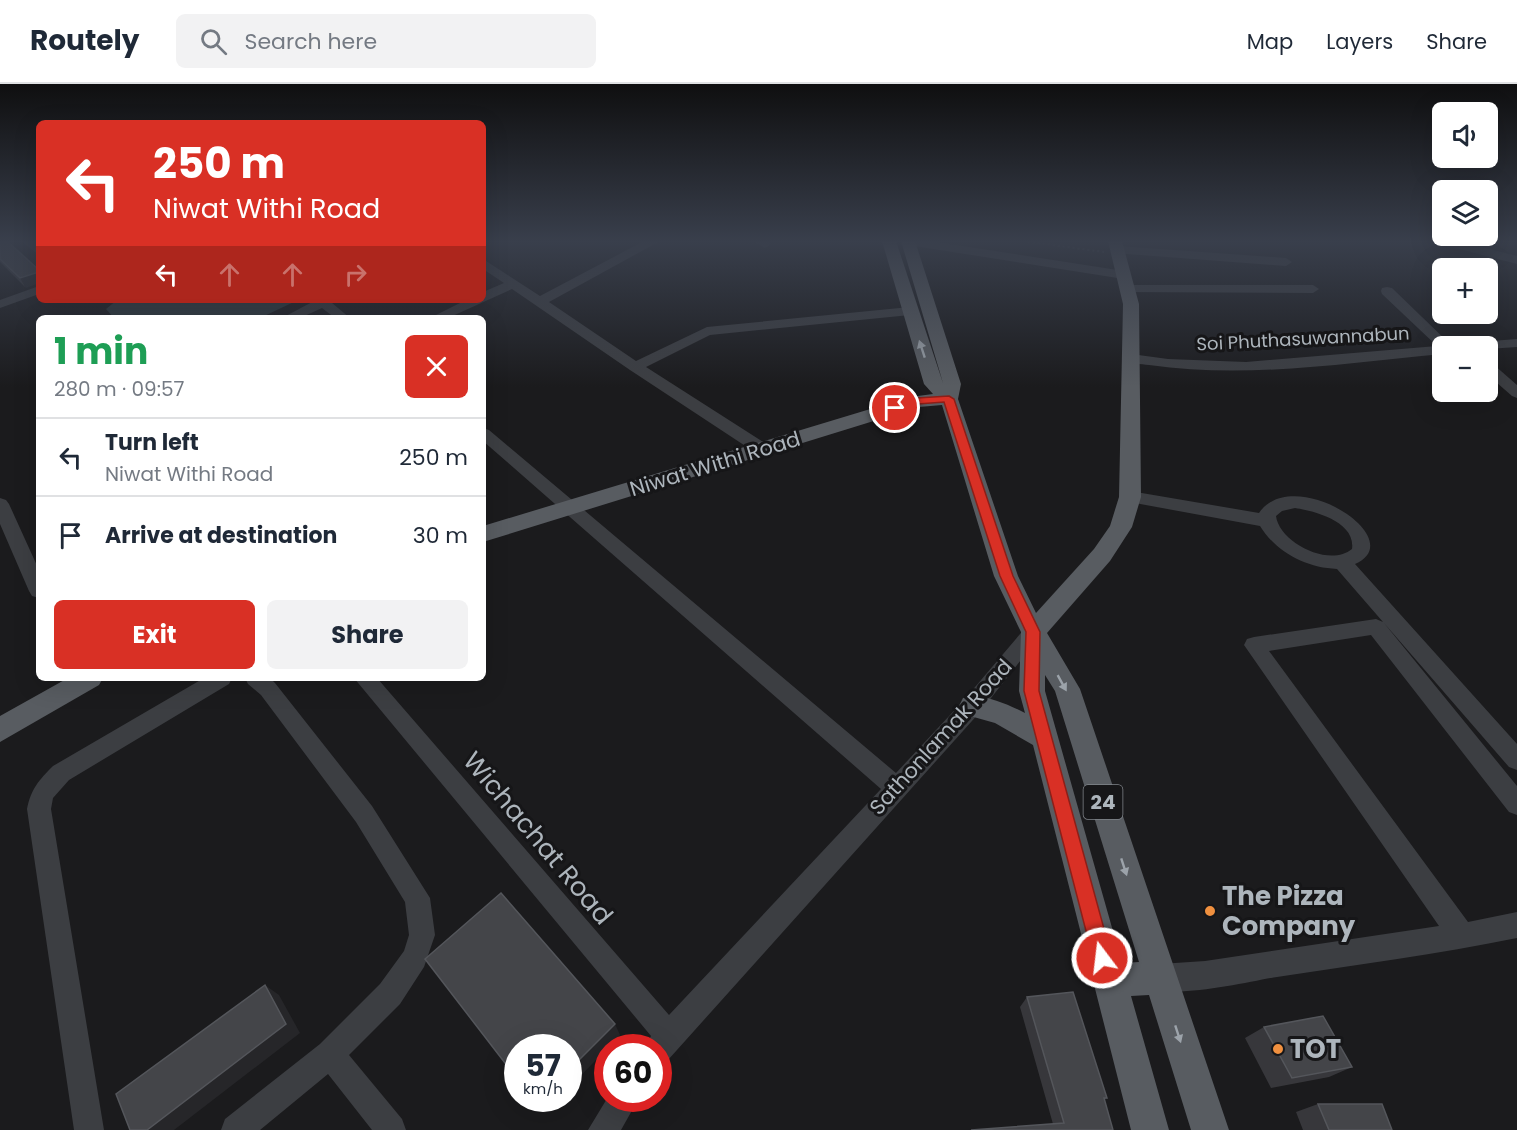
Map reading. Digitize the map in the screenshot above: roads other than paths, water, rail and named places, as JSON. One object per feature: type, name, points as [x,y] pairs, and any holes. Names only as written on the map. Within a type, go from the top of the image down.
[{"type":"main road","points":[[903,290],[933,384],[949,399],[1006,576],[1033,632]]},
{"type":"main road","points":[[923,290],[952,384],[949,399]]},
{"type":"main road","name":"Sathonlamak Road","points":[[1033,632],[1102,555],[1122,527],[1130,497],[1131,304],[1128,290]]},
{"type":"main road","name":"Niwat Withi Road","points":[[486,533],[917,401],[949,399]]},
{"type":"main road","name":"24","points":[[1033,632],[1032,691],[1150,1130]]},
{"type":"main road","name":"24","points":[[1033,632],[1066,689],[1210,1130]]},
{"type":"main road","points":[[0,730],[81,681]]},
{"type":"main road","points":[[972,706],[1002,714],[1045,738]]},
{"type":"main road","points":[[1108,980],[1160,978]]},
{"type":"street","points":[[521,290],[762,449]]},
{"type":"street","points":[[540,302],[562,290]]},
{"type":"street","points":[[0,304],[36,291]]},
{"type":"street","points":[[1387,291],[1432,336]]},
{"type":"street","points":[[295,315],[321,303]]},
{"type":"street","points":[[327,303],[340,315]]},
{"type":"street","points":[[444,315],[470,303]]},
{"type":"street","points":[[635,367],[707,331],[909,311]]},
{"type":"street","points":[[1498,344],[1517,343]]},
{"type":"street","name":"Soi Phuthasuwannabun","points":[[1131,358],[1169,366],[1246,366],[1432,349]]},
{"type":"street","points":[[1498,376],[1517,393]]},
{"type":"street","points":[[486,436],[573,508],[897,788]]},
{"type":"street","points":[[1130,497],[1268,521]]},
{"type":"street","points":[[1295,502],[1326,509],[1341,516],[1359,534],[1362,544],[1360,552],[1353,559],[1342,562],[1328,562],[1297,553],[1273,535],[1268,521],[1273,508],[1295,502]]},
{"type":"street","points":[[0,504],[36,584]]},
{"type":"street","points":[[1342,562],[1517,760]]},
{"type":"street","points":[[1461,936],[1254,645],[1376,627],[1517,804]]},
{"type":"street","name":"Sathonlamak Road","points":[[672,1034],[972,706],[1033,632]]},
{"type":"street","points":[[89,1130],[39,809],[42,793],[61,773],[217,681]]},
{"type":"street","points":[[236,1130],[330,1054],[390,994],[415,958],[422,935],[417,898],[364,813],[268,689],[259,681]]},
{"type":"street","name":"Wichachat Road","points":[[366,681],[657,1034]]},
{"type":"street","points":[[1160,978],[1205,975],[1461,936],[1517,925]]},
{"type":"street","points":[[330,1054],[391,1130]]},
{"type":"street","points":[[603,1130],[615,1112]]},
{"type":"place","name":"The Pizza Company","points":[[1210,911]]},
{"type":"place","name":"TOT","points":[[1278,1049]]}]
